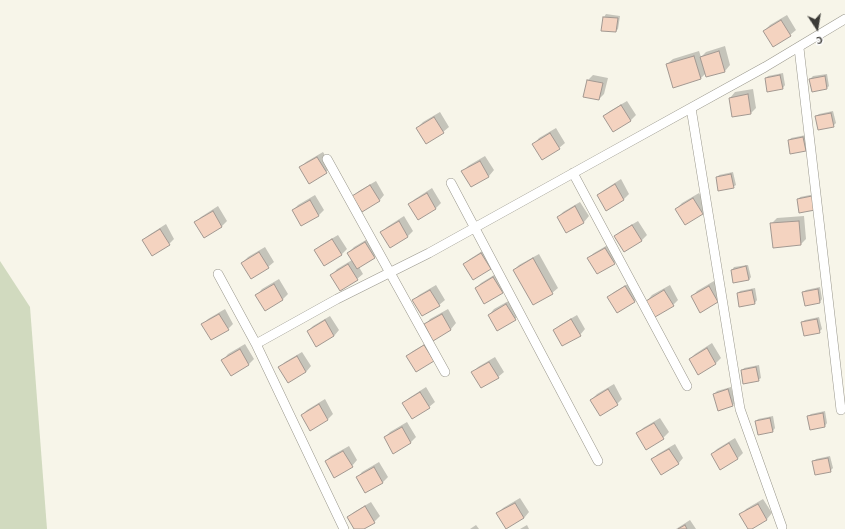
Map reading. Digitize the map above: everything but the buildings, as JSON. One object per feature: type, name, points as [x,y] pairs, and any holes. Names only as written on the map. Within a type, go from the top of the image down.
[{"type":"lane","points":[[256,344],[337,299],[474,228],[799,48],[845,19]]},
{"type":"lane","points":[[799,48],[840,410]]},
{"type":"lane","points":[[691,108],[740,409],[782,527]]},
{"type":"lane","points":[[327,159],[445,372]]},
{"type":"lane","points":[[573,173],[687,386]]},
{"type":"lane","points":[[451,183],[598,461]]},
{"type":"lane","points":[[218,274],[256,344],[344,529]]},
{"type":"green space","points":[[0,261],[30,307],[47,529],[0,529]]}]
